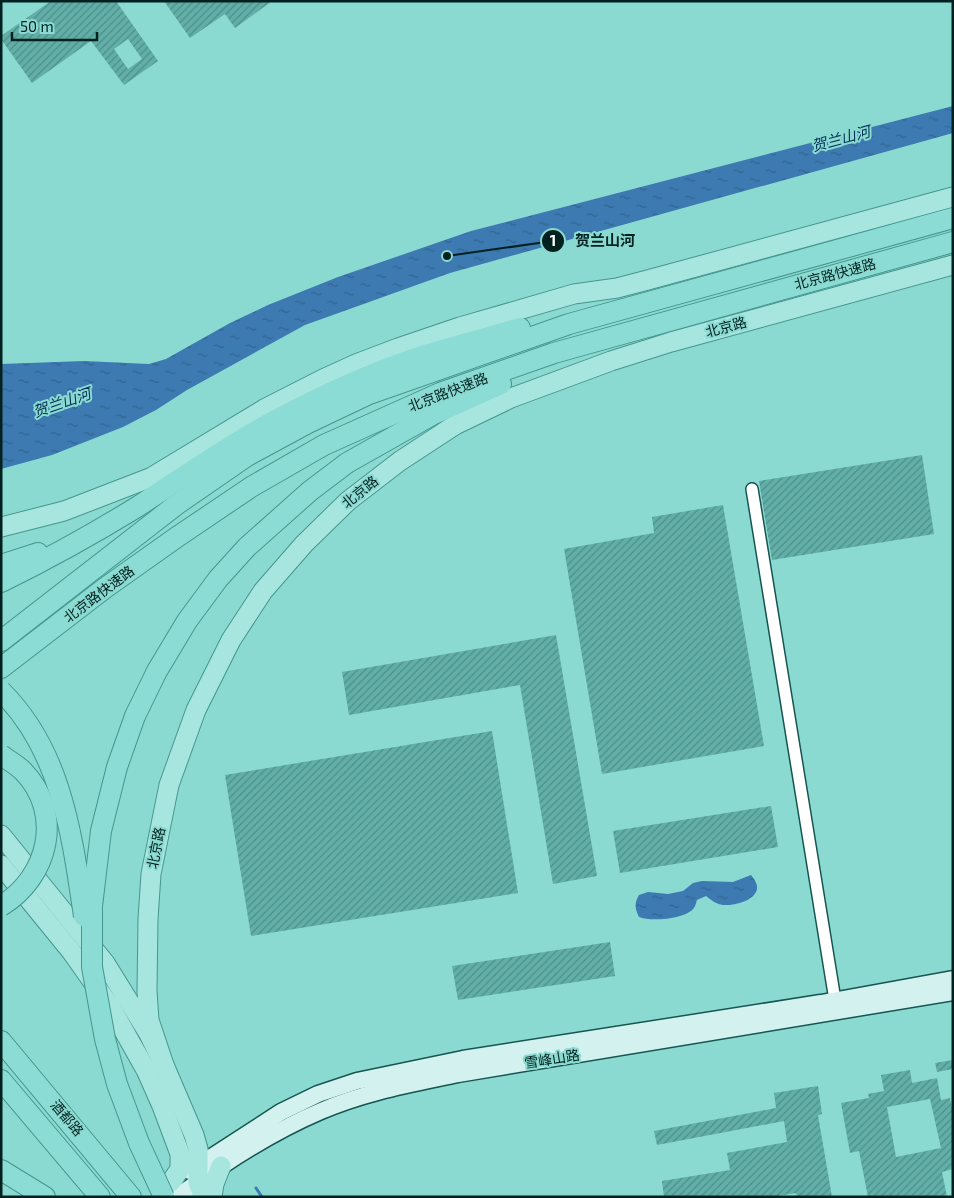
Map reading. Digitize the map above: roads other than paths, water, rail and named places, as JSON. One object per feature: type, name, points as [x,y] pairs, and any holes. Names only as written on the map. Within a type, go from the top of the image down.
[{"type":"highway","name":"北京路快速路","points":[[1,641],[176,505],[248,456],[308,423],[369,394],[569,324],[953,218]]},
{"type":"highway","name":"北京路快速路","points":[[1,668],[105,588],[251,487],[324,445],[440,393],[554,353],[953,242]]},
{"type":"highway","points":[[1,582],[58,553],[272,422],[350,384],[427,354],[575,313],[678,295]]},
{"type":"highway","points":[[92,967],[92,906],[101,831],[117,767],[136,716],[157,671],[187,621],[218,579],[273,522],[347,463],[432,415],[631,331]]},
{"type":"highway","points":[[1,564],[49,550],[137,506]]},
{"type":"highway","points":[[1,690],[27,722],[48,759],[65,804],[105,1039],[117,1084],[139,1143],[170,1192]]},
{"type":"highway","points":[[1,755],[23,771],[36,789],[45,808],[47,830],[44,853],[35,873],[22,891],[1,906]]},
{"type":"highway","name":"酒都路","points":[[1,1041],[131,1197]]},
{"type":"highway","name":"酒都路","points":[[1,1080],[95,1190]]},
{"type":"highway","points":[[1,1170],[45,1197]]},
{"type":"main road","points":[[1,528],[64,511],[152,477],[266,408],[340,371],[398,348],[460,327],[574,294],[617,288],[953,197]]},
{"type":"main road","name":"北京路","points":[[164,1065],[149,1020],[147,991],[148,919],[151,874],[169,785],[196,710],[231,640],[263,591],[304,544],[348,501],[400,461],[454,425],[511,398],[611,361],[671,342],[953,266]]},
{"type":"main road","points":[[1,835],[105,962],[149,1034],[194,1135],[198,1149],[200,1181]]},
{"type":"main road","points":[[1,865],[71,951],[110,1006],[146,1070],[180,1154],[180,1169],[170,1192]]},
{"type":"main road","name":"雪峰山路","points":[[148,1197],[170,1192],[200,1181],[219,1159],[281,1112],[326,1090],[357,1081],[463,1059],[835,1000],[953,979]]},
{"type":"main road","name":"雪峰山路","points":[[219,1159],[320,1111],[393,1087],[458,1074],[953,992]]},
{"type":"main road","points":[[212,1197],[219,1159]]},
{"type":"street","points":[[752,489],[835,1000]]},
{"type":"water","points":[[953,106],[953,133],[450,273],[305,325],[123,427],[52,455],[1,469],[1,364],[84,361],[149,364],[166,359],[230,323],[268,305],[338,277],[471,231]]},
{"type":"water","points":[[751,875],[757,889],[752,897],[743,902],[723,905],[716,903],[706,896],[697,900],[694,908],[684,915],[668,919],[644,919],[639,917],[636,903],[639,895],[648,892],[668,894],[683,891],[693,883],[702,881],[733,882]]},
{"type":"waterway","points":[[256,1188],[262,1197]]},
{"type":"place","name":"贺兰山河","points":[[447,256]]}]
